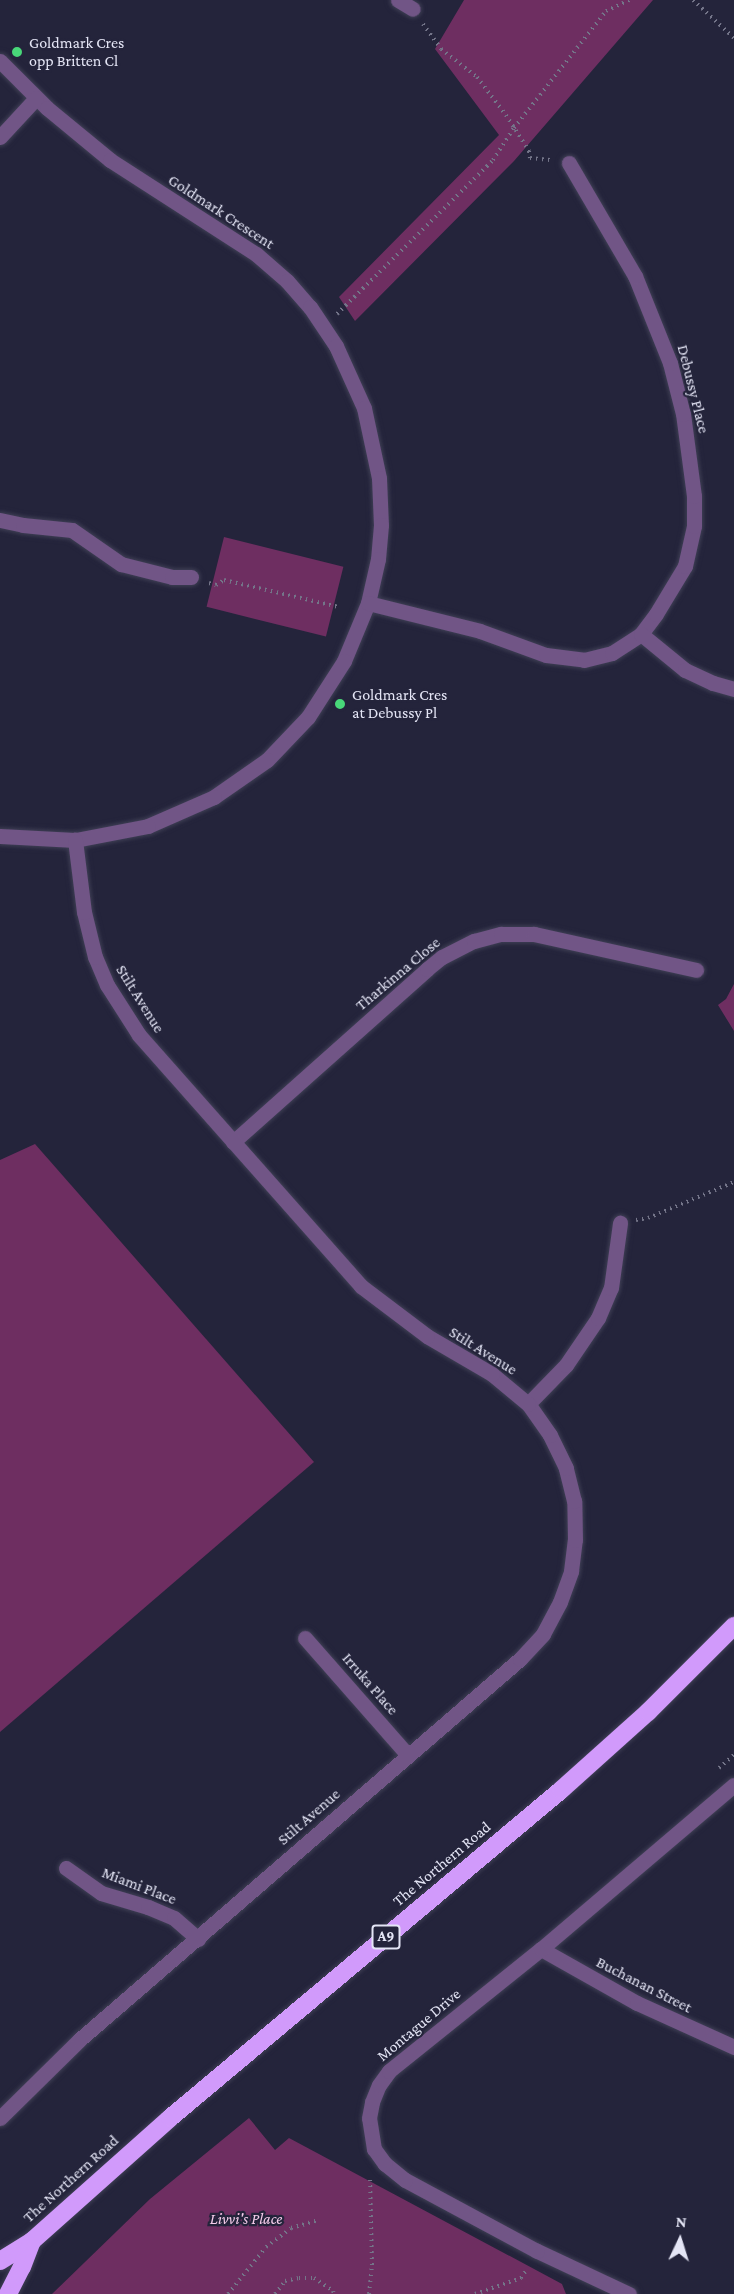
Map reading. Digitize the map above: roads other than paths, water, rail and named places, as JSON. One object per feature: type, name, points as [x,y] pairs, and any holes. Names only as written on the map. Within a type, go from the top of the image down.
[{"type":"highway","name":"The Northern Road","points":[[0,2260],[32,2241],[170,2118],[561,1790],[648,1712],[734,1626]]},
{"type":"highway","name":"The Northern Road","points":[[8,2294],[32,2241]]},
{"type":"street","points":[[398,0],[412,9]]},
{"type":"street","name":"Goldmark Crescent","points":[[0,61],[36,98],[128,172],[256,254],[287,281],[324,327],[344,361],[359,394],[376,459],[381,525],[378,559],[368,603],[349,650],[322,698],[292,736],[267,760],[222,792],[165,820],[131,831],[75,840],[0,836]]},
{"type":"street","points":[[0,137],[36,98]]},
{"type":"street","name":"Debussy Place","points":[[368,603],[460,625],[529,650],[572,659],[600,657],[612,653],[641,634],[678,580],[690,552],[695,512],[687,436],[670,363],[643,293],[612,233],[569,163]]},
{"type":"street","points":[[0,520],[72,530],[121,564],[172,578],[191,577]]},
{"type":"street","points":[[641,634],[685,670],[713,683],[734,689]]},
{"type":"street","name":"Stilt Avenue","points":[[0,2118],[79,2040],[532,1647],[552,1618],[566,1587],[575,1540],[574,1501],[560,1454],[540,1419],[528,1404],[492,1374],[427,1336],[361,1286],[139,1035],[107,985],[90,938],[75,840]]},
{"type":"street","name":"Tharkinna Close","points":[[233,1142],[427,969],[474,941],[501,934],[534,934],[696,970]]},
{"type":"street","points":[[528,1404],[566,1365],[598,1318],[612,1282],[620,1223]]},
{"type":"street","name":"Irruka Place","points":[[305,1638],[407,1755]]},
{"type":"street","name":"Montague Drive","points":[[629,2294],[600,2288],[405,2180],[385,2164],[374,2150],[370,2135],[372,2102],[379,2085],[389,2071],[541,1949],[734,1785]]},
{"type":"street","name":"Miami Place","points":[[66,1868],[101,1893],[148,1907],[174,1918],[198,1939]]},
{"type":"street","name":"Buchanan Street","points":[[541,1949],[637,2003],[734,2047]]},
{"type":"place","name":"Goldmark Cres opp Britten Cl","points":[[17,52]]},
{"type":"place","name":"Goldmark Cres at Debussy Pl","points":[[340,704]]},
{"type":"park label","name":"Livvi's Place","points":[[246,2219]]}]
